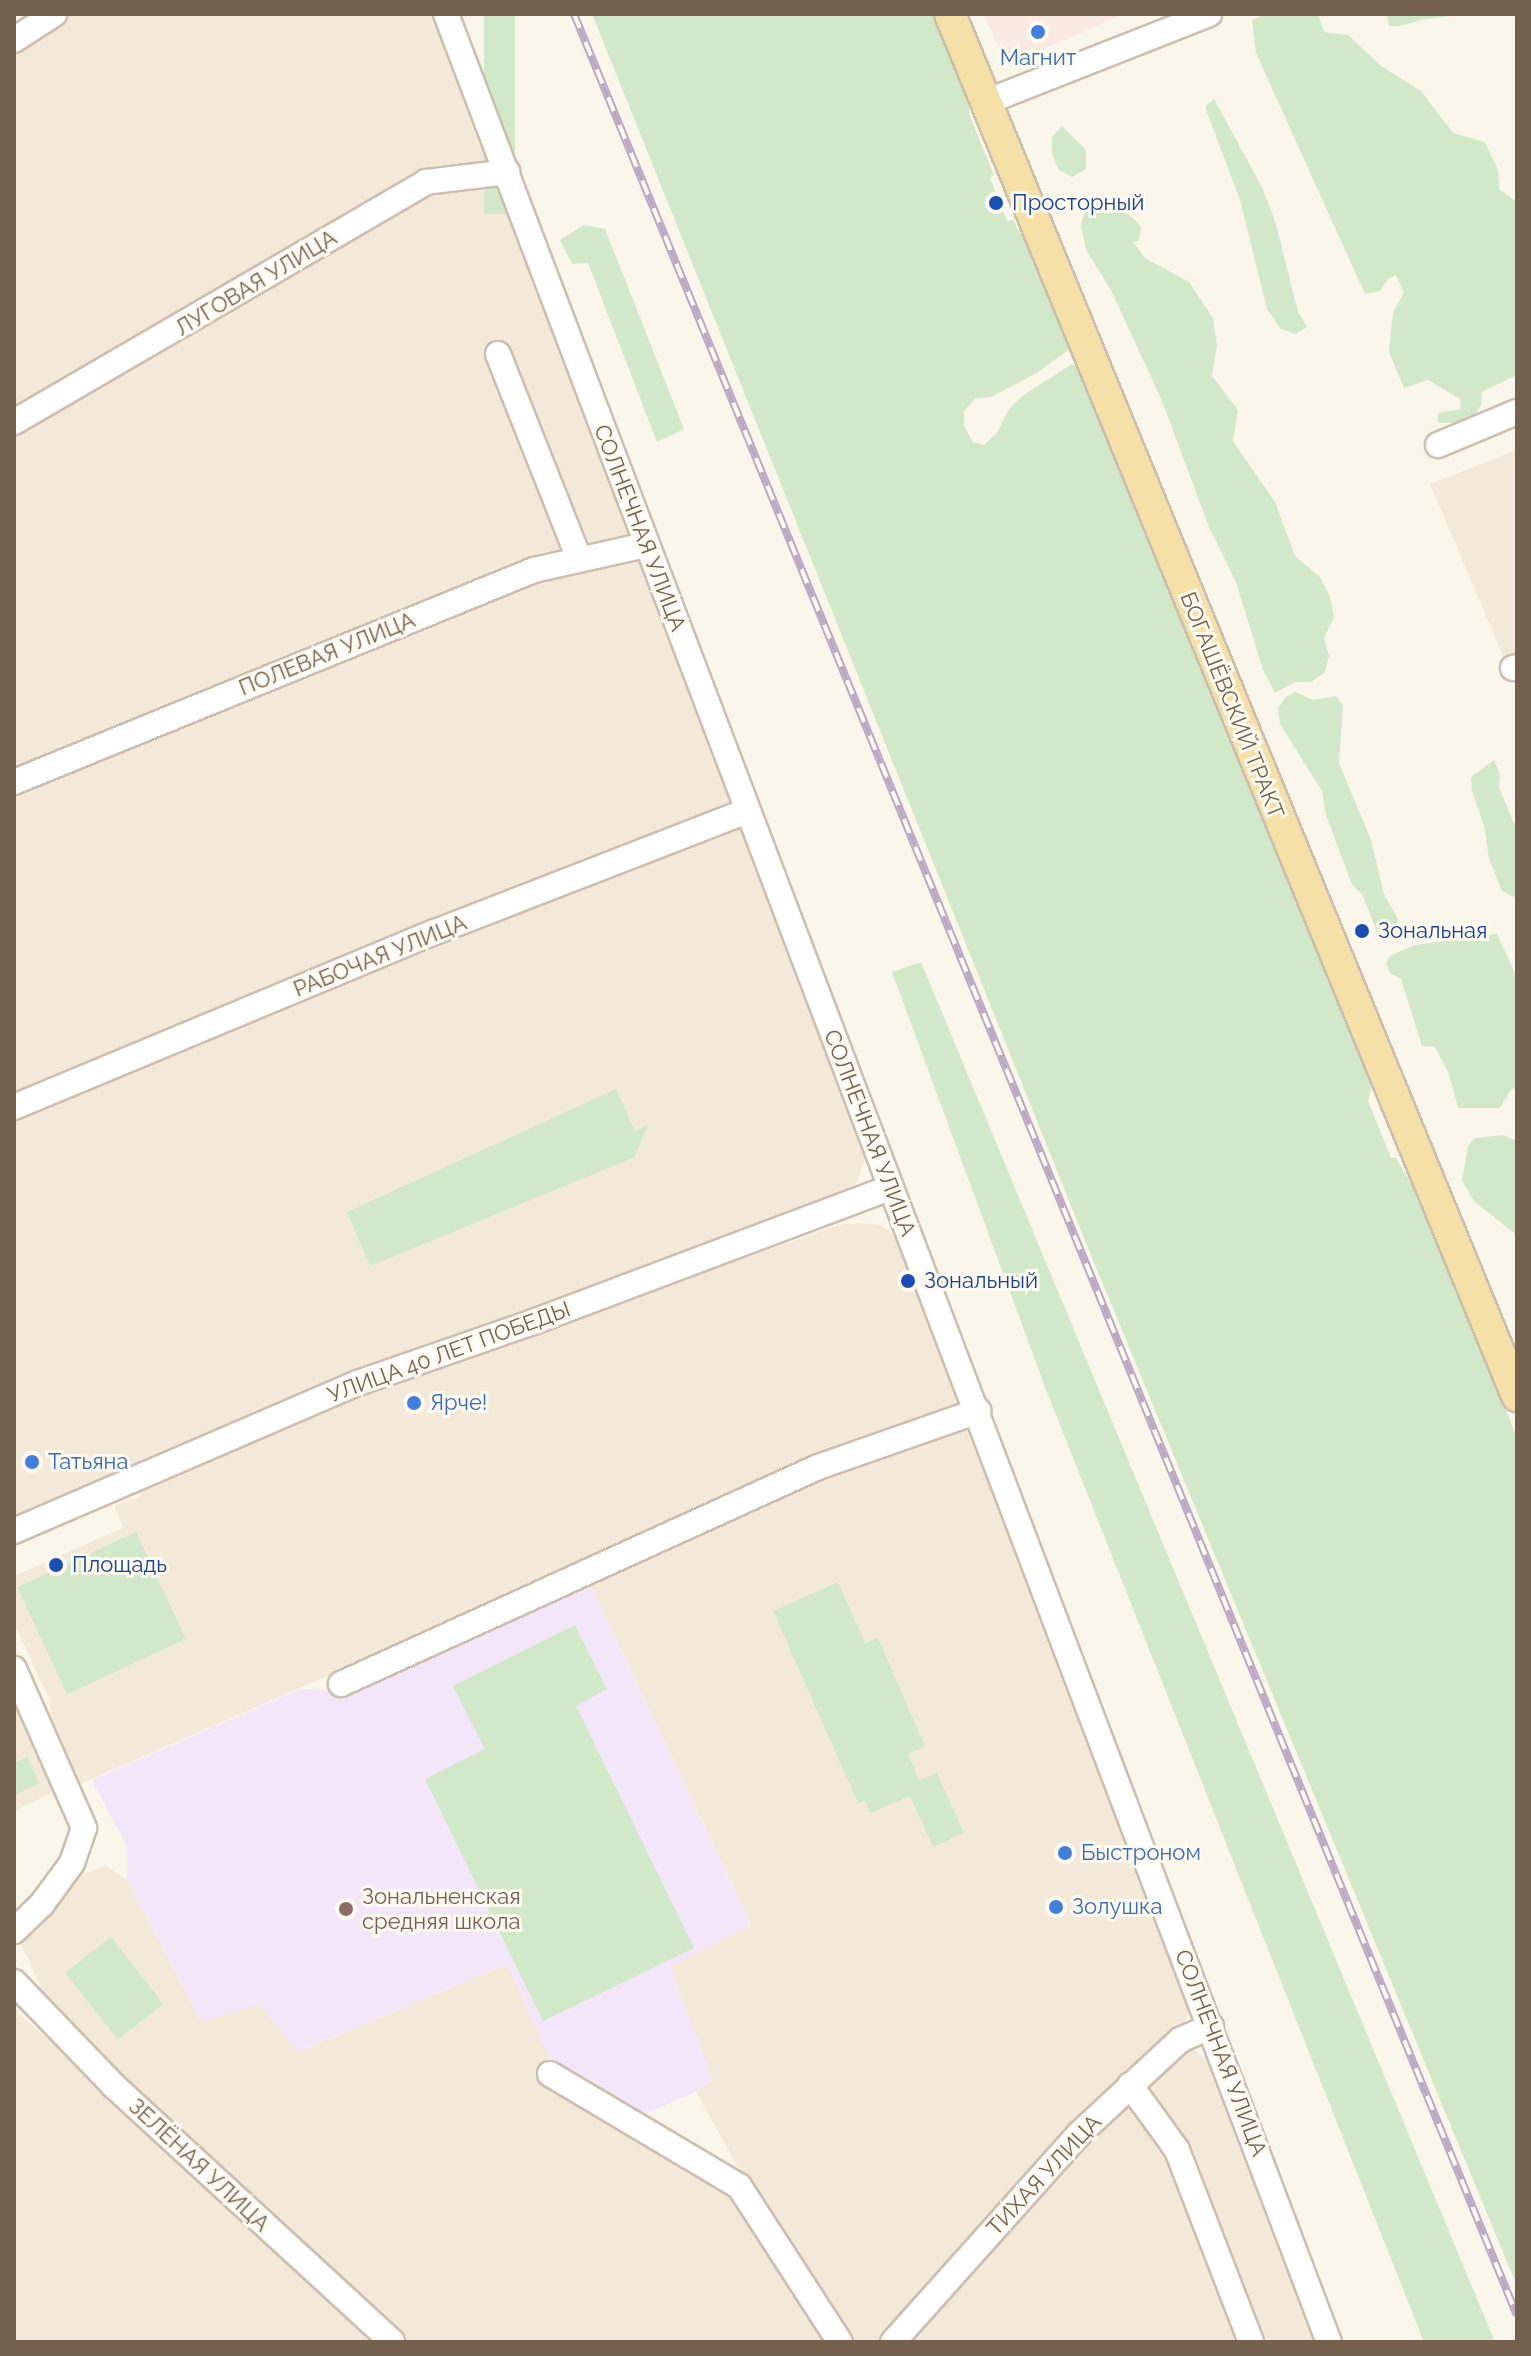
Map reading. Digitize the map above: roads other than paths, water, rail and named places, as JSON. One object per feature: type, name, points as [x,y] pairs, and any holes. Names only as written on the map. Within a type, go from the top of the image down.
[{"type":"main road","name":"БОГАШЁВСКИЙ ТРАКТ","points":[[950,14],[1517,1396]]},
{"type":"street","points":[[14,40],[54,14]]},
{"type":"street","name":"СОЛНЕЧНАЯ УЛИЦА","points":[[446,14],[1329,2342]]},
{"type":"street","points":[[986,102],[1209,14]]},
{"type":"street","name":"ЛУГОВАЯ УЛИЦА","points":[[14,422],[426,182],[507,172]]},
{"type":"street","points":[[498,354],[579,559]]},
{"type":"street","points":[[1438,445],[1517,412]]},
{"type":"street","name":"ПОЛЕВАЯ УЛИЦА","points":[[14,782],[534,570],[646,545]]},
{"type":"street","name":"РАБОЧАЯ УЛИЦА","points":[[14,1107],[435,932],[747,811]]},
{"type":"street","name":"УЛИЦА 40 ЛЕТ ПОБЕДЫ","points":[[14,1531],[358,1383],[533,1322],[890,1188]]},
{"type":"street","points":[[341,1684],[761,1492],[830,1463],[978,1411]]},
{"type":"street","points":[[14,1669],[84,1828],[72,1863],[42,1904],[14,1931]]},
{"type":"street","name":"ЗЕЛЁНАЯ УЛИЦА","points":[[14,1982],[113,2085],[392,2342]]},
{"type":"street","name":"ТИХАЯ УЛИЦА","points":[[893,2342],[1079,2134],[1180,2040],[1211,2026]]},
{"type":"street","points":[[550,2074],[739,2186],[840,2342]]},
{"type":"street","points":[[1130,2085],[1177,2150],[1251,2342]]},
{"type":"railway","points":[[574,14],[1517,2315]]},
{"type":"place","name":"Магнит","points":[[1038,32]]},
{"type":"place","name":"Просторный","points":[[996,203]]},
{"type":"place","name":"Зональная","points":[[1362,931]]},
{"type":"place","name":"Зональный","points":[[908,1281]]},
{"type":"place","name":"Ярче!","points":[[414,1403]]},
{"type":"place","name":"Татьяна","points":[[32,1462]]},
{"type":"place","name":"Площадь","points":[[56,1565]]},
{"type":"place","name":"Быстроном","points":[[1065,1853]]},
{"type":"place","name":"Золушка","points":[[1056,1907]]},
{"type":"place","name":"Зональненская средняя школа","points":[[346,1909]]}]
